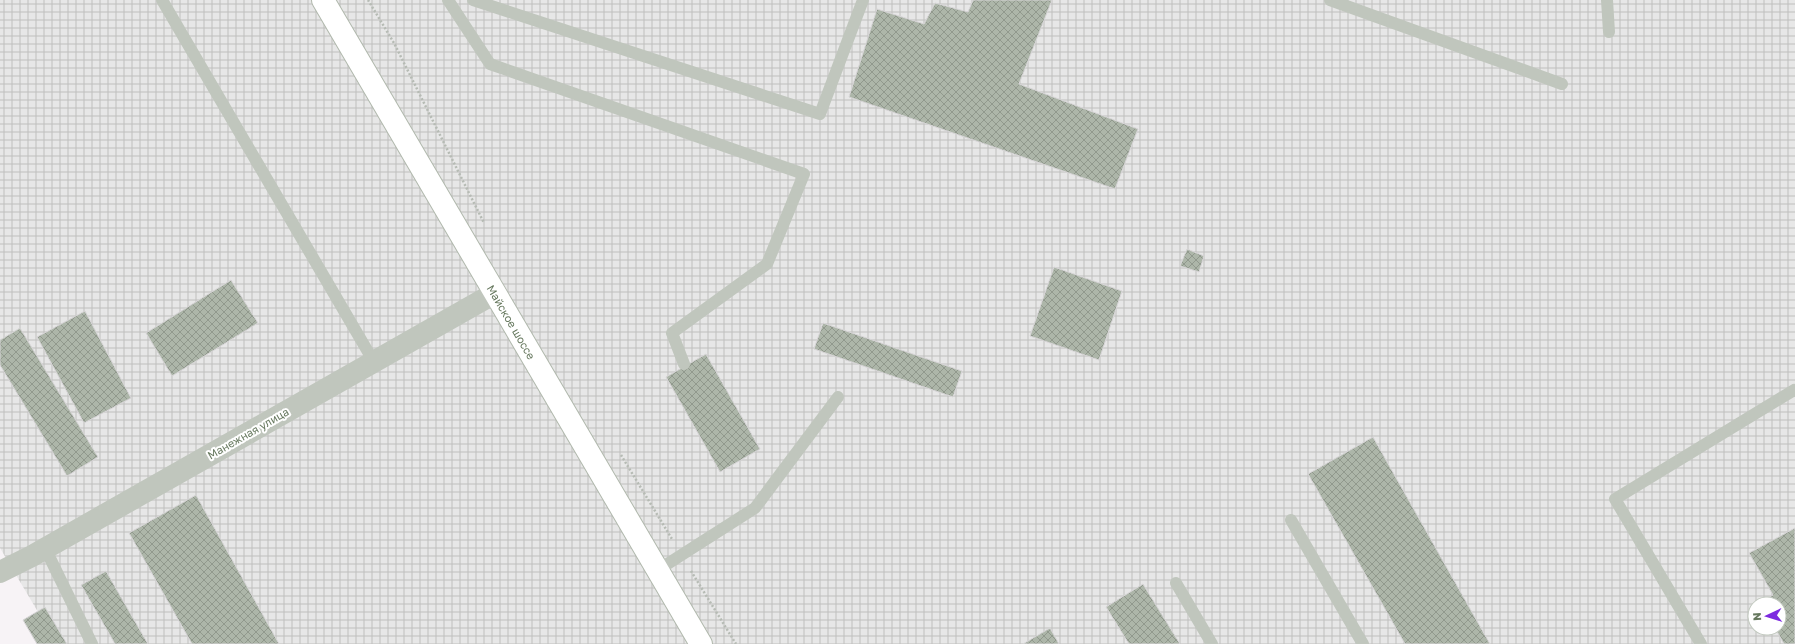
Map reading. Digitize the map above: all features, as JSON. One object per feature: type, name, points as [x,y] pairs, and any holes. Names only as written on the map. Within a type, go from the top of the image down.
[{"type":"street","name":"Майское шоссе","points":[[323,0],[701,644]]},
{"type":"street","name":"Манежная улица","points":[[0,572],[495,293]]},
{"type":"lane","points":[[162,0],[374,362]]},
{"type":"lane","points":[[448,0],[490,64],[804,174],[767,264],[672,333],[684,364]]},
{"type":"lane","points":[[473,0],[820,114],[863,0]]},
{"type":"lane","points":[[1330,0],[1562,84]]},
{"type":"lane","points":[[1607,0],[1609,32]]},
{"type":"lane","points":[[1702,644],[1614,499],[1794,390],[1795,391]]},
{"type":"lane","points":[[658,570],[756,508],[838,397]]},
{"type":"lane","points":[[1292,520],[1363,644]]},
{"type":"lane","points":[[45,548],[92,644]]},
{"type":"lane","points":[[1176,583],[1212,644]]},
{"type":"path","points":[[368,0],[394,43],[486,225]]},
{"type":"path","points":[[617,449],[736,644]]},
{"type":"shaded area","points":[[0,0],[1795,0],[1795,644],[57,644],[0,548]]},
{"type":"building","points":[[973,0],[1052,0],[1019,84],[1138,129],[1115,189],[849,97],[877,9],[924,24],[935,3],[968,12]]},
{"type":"building","points":[[1187,249],[1204,256],[1199,272],[1180,266]]},
{"type":"building","points":[[1054,267],[1122,291],[1099,360],[1030,336]]},
{"type":"building","points":[[231,280],[258,323],[172,376],[146,333]]},
{"type":"building","points":[[85,311],[131,398],[84,423],[37,337]]},
{"type":"building","points":[[823,323],[962,371],[953,397],[814,349]]},
{"type":"building","points":[[20,328],[98,457],[67,476],[0,365],[0,340]]},
{"type":"building","points":[[706,354],[760,449],[720,472],[666,377]]},
{"type":"building","points":[[1373,437],[1490,644],[1405,644],[1308,474]]},
{"type":"building","points":[[196,495],[279,644],[192,644],[129,533]]},
{"type":"building","points":[[1795,528],[1795,644],[1784,644],[1780,636],[1787,636],[1787,596],[1771,596],[1773,595],[1749,553]]},
{"type":"building","points":[[106,571],[148,644],[115,644],[81,585]]},
{"type":"building","points":[[1143,584],[1180,644],[1129,644],[1106,607]]},
{"type":"building","points":[[45,607],[67,644],[37,644],[23,620]]},
{"type":"building","points":[[1050,628],[1059,644],[1023,644]]}]
